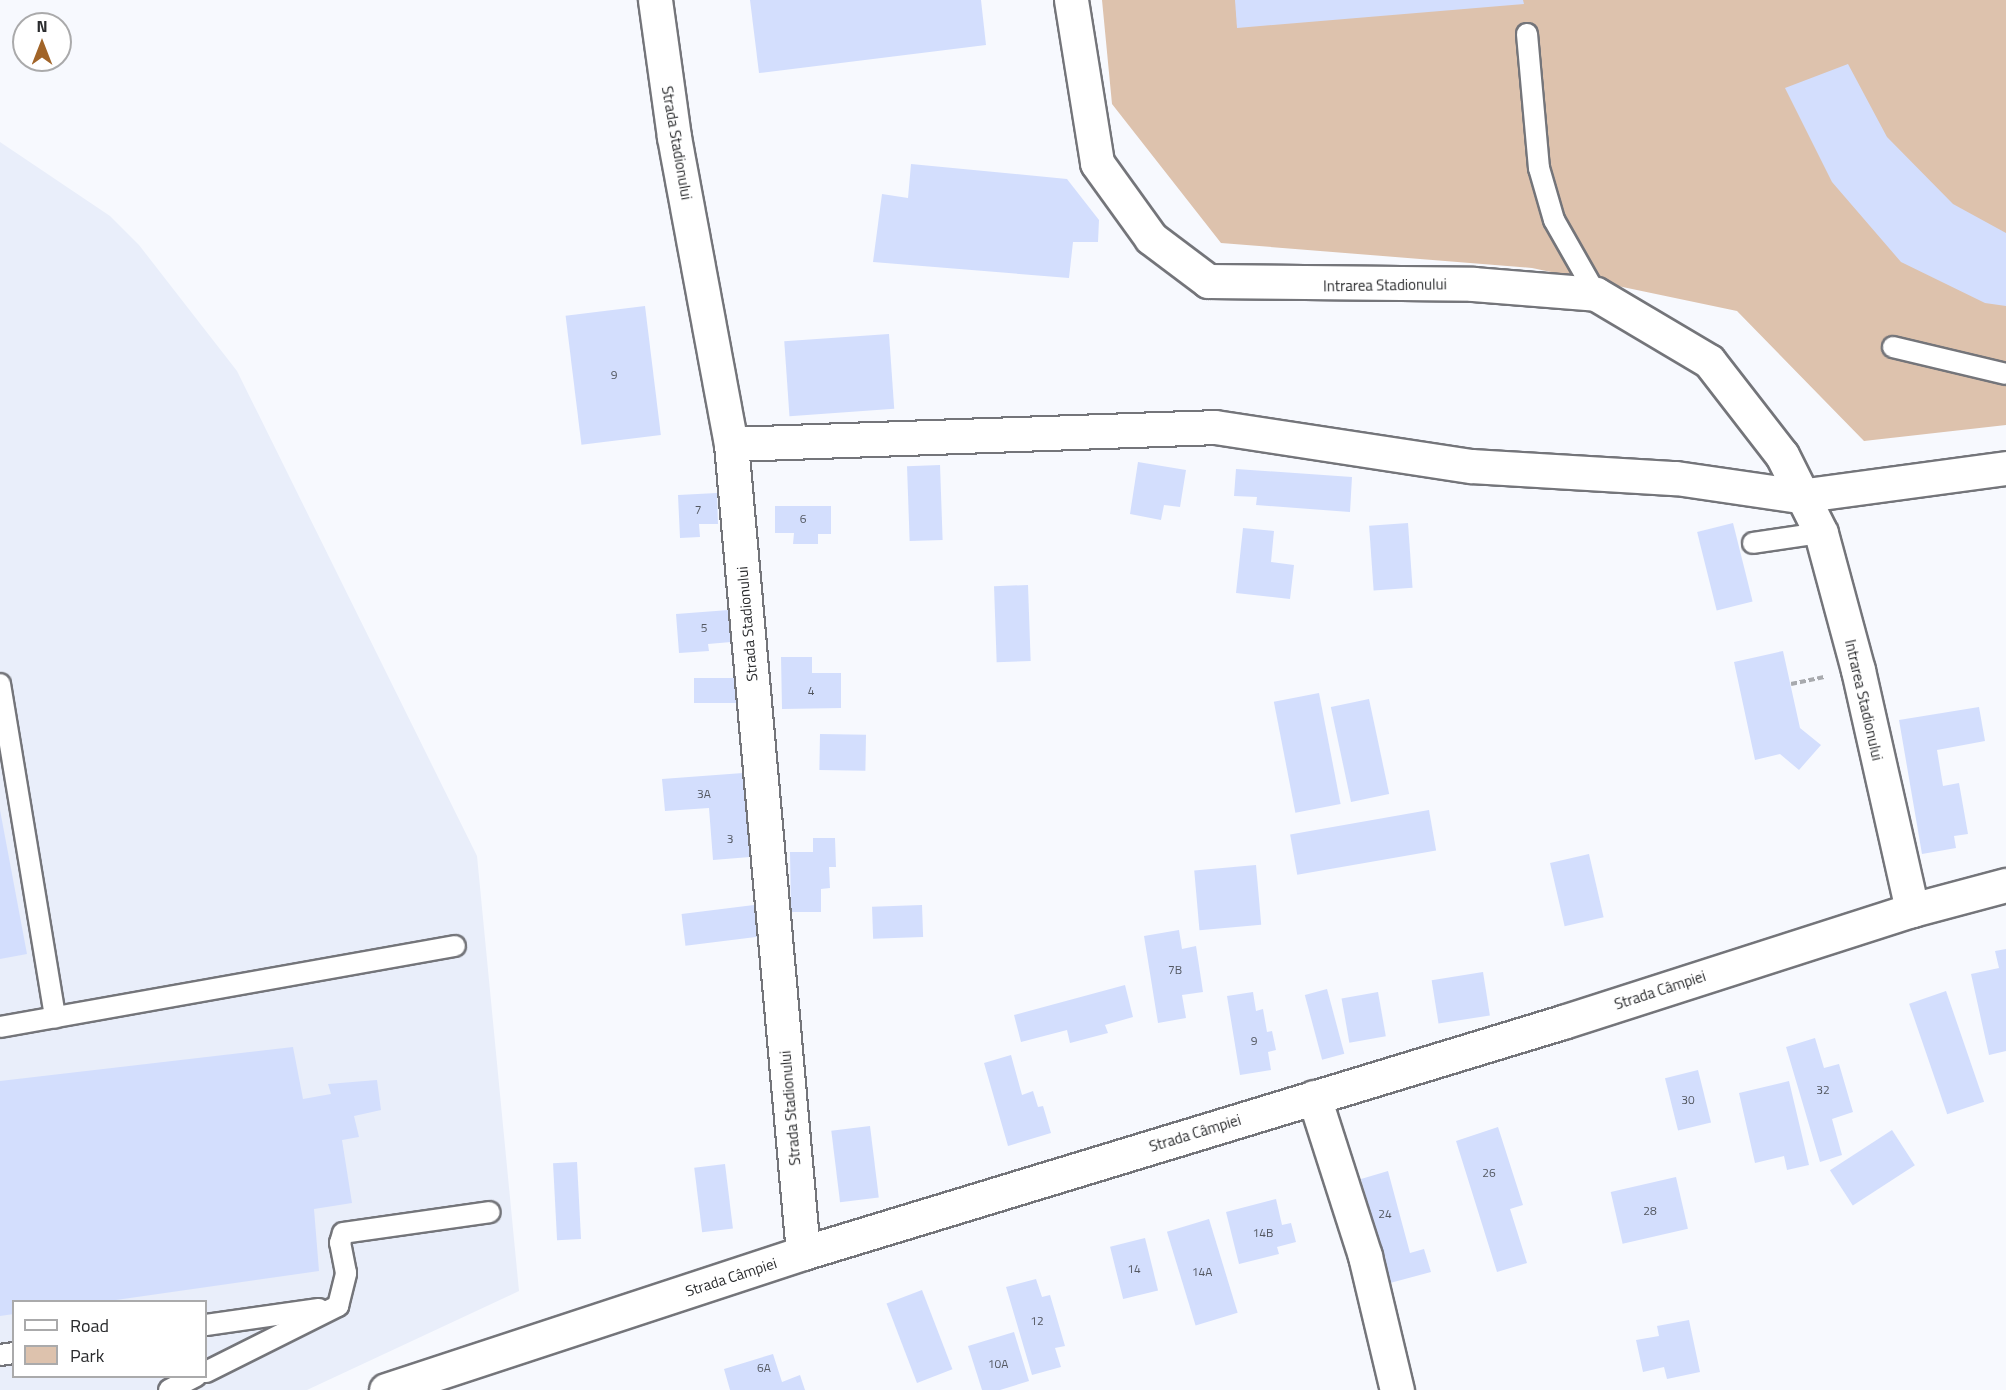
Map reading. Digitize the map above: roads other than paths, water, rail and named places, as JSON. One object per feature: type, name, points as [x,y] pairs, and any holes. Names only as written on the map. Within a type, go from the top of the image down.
[{"type":"street","name":"Strada Stadionului","points":[[655,0],[674,137],[731,444],[803,1252]]},
{"type":"street","name":"Intrarea Stadionului","points":[[1071,0],[1097,163],[1151,238],[1208,281],[1473,284],[1596,294],[1709,361],[1782,455],[1799,496],[1821,533],[1858,669],[1912,910]]},
{"type":"street","points":[[731,444],[1215,427],[1472,466],[1676,478],[1799,496],[2006,468]]},
{"type":"street","name":"Strada Câmpiei","points":[[386,1390],[803,1252],[1563,1022],[1912,910],[2006,885]]},
{"type":"street","points":[[1314,1097],[1365,1256],[1397,1390]]},
{"type":"lane","points":[[1527,34],[1539,168],[1554,220],[1596,294]]},
{"type":"lane","points":[[1893,347],[2006,374]]},
{"type":"lane","points":[[1753,543],[1821,533]]},
{"type":"lane","points":[[0,684],[55,1018]]},
{"type":"lane","points":[[0,1027],[455,946]]},
{"type":"lane","points":[[207,1372],[338,1306],[346,1273],[340,1243],[343,1233],[490,1212]]},
{"type":"lane","points":[[207,1325],[338,1306]]},
{"type":"lane","points":[[169,1390],[194,1378]]}]
